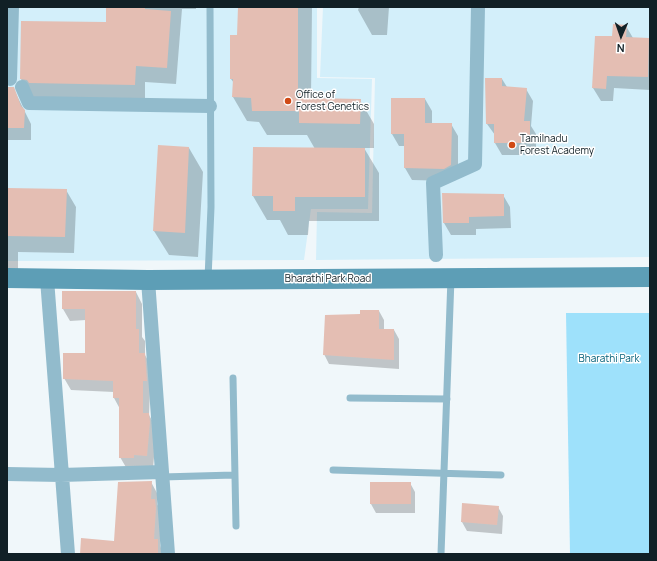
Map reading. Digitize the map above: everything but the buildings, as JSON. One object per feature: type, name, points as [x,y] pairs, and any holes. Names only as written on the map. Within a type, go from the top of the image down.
[{"type":"main road","name":"Bharathi Park Road","points":[[7,278],[208,280],[650,277]]},
{"type":"street","points":[[12,7],[14,81],[29,103],[210,106]]},
{"type":"street","points":[[436,255],[433,183],[475,164],[478,7]]},
{"type":"street","points":[[47,279],[68,554]]},
{"type":"street","points":[[148,280],[168,554]]},
{"type":"street","points":[[7,474],[161,474]]},
{"type":"lane","points":[[208,280],[211,207],[210,7]]},
{"type":"lane","points":[[440,554],[451,278]]},
{"type":"lane","points":[[233,378],[236,526]]},
{"type":"lane","points":[[350,398],[447,399]]},
{"type":"lane","points":[[333,470],[501,475]]},
{"type":"lane","points":[[161,474],[234,476]]},
{"type":"shaded area","points":[[7,7],[317,7],[317,78],[372,79],[368,209],[311,209],[304,260],[7,261]]},
{"type":"shaded area","name":"Tamilnadu Forest Academy","points":[[323,7],[650,7],[650,257],[316,260],[317,212],[372,213],[375,78],[320,77]]},
{"type":"green space","name":"Bharathi Park","points":[[566,313],[650,313],[650,554],[570,554]]},
{"type":"place","name":"Office of Forest Genetics","points":[[288,101]]},
{"type":"place","name":"Tamilnadu Forest Academy","points":[[512,145]]}]
